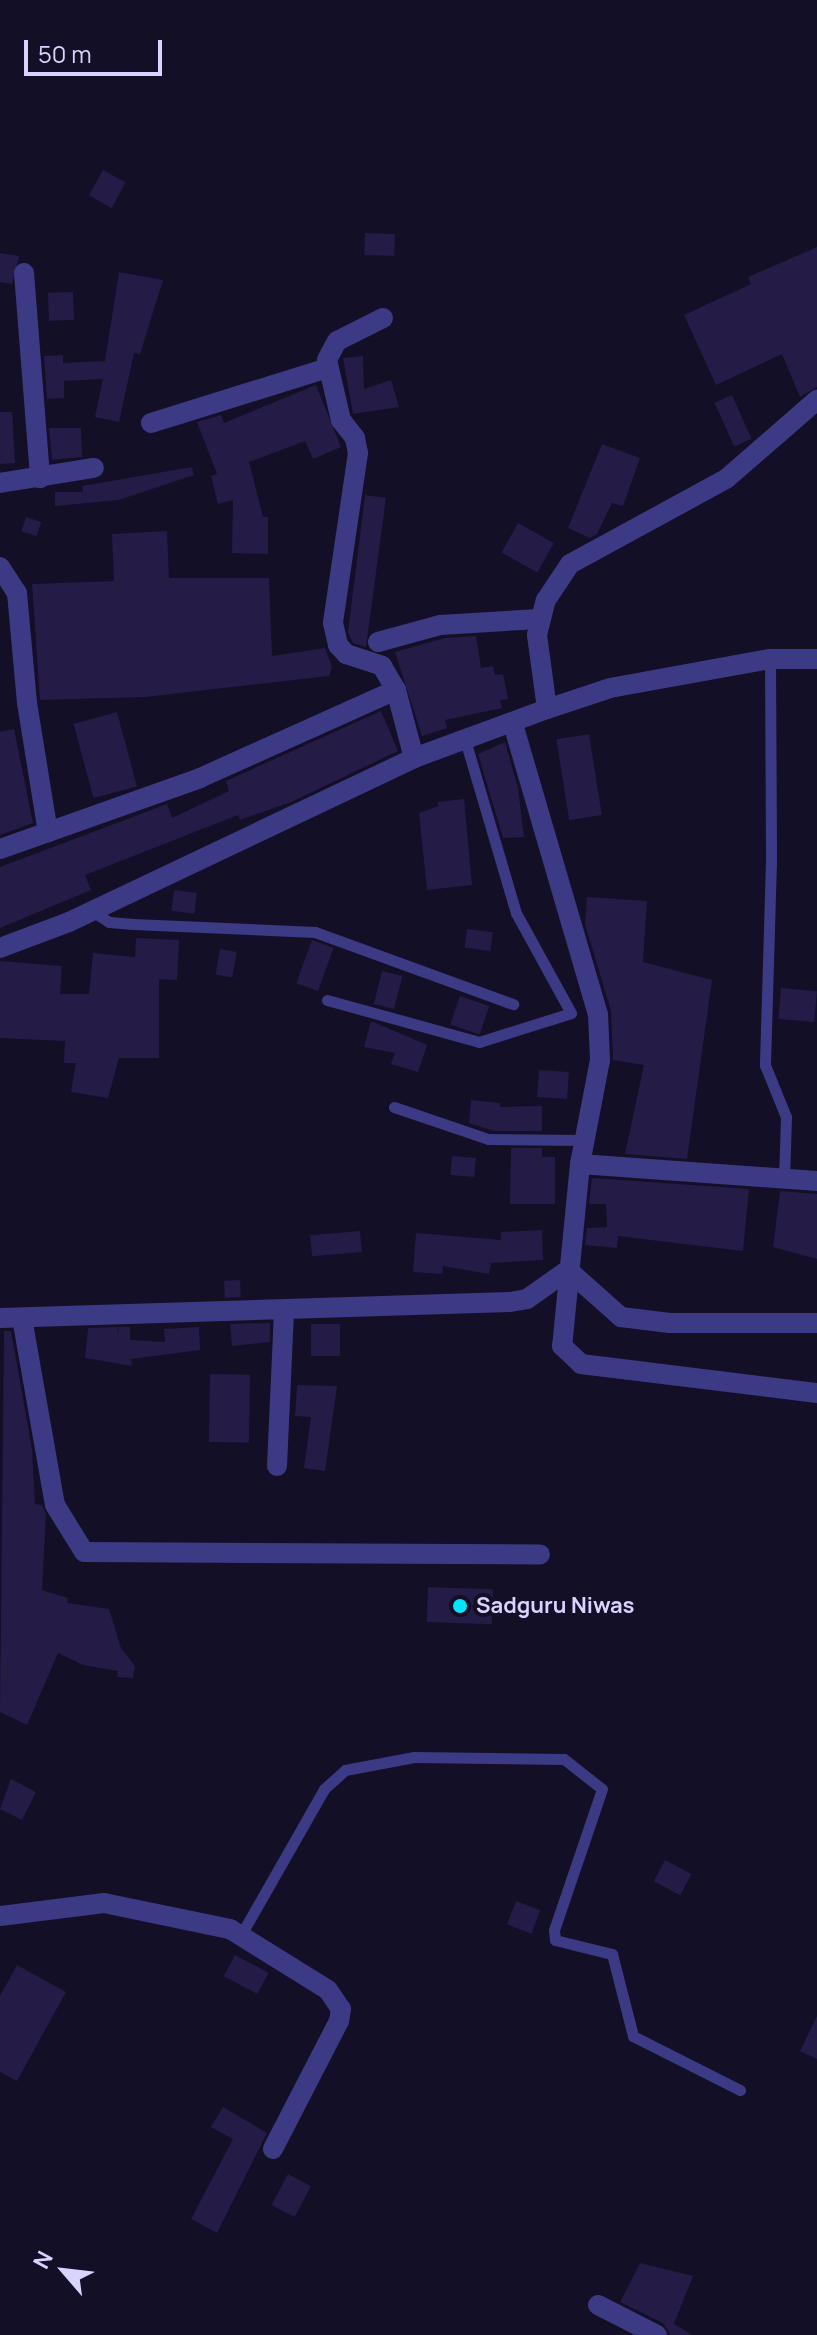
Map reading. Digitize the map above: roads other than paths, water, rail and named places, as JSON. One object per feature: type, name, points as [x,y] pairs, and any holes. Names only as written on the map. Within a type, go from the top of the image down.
[{"type":"street","points":[[24,273],[40,478]]},
{"type":"street","points":[[383,318],[337,341],[328,368],[341,420],[355,438],[358,453],[334,634],[346,654],[382,666],[396,690],[414,758]]},
{"type":"street","points":[[151,423],[328,368]]},
{"type":"street","points":[[547,709],[539,619],[570,564],[726,479],[817,400]]},
{"type":"street","points":[[0,483],[94,468]]},
{"type":"street","points":[[0,567],[17,593],[27,703],[48,832]]},
{"type":"street","points":[[378,642],[440,625],[539,619]]},
{"type":"street","points":[[0,948],[92,911],[414,758],[547,709],[610,688],[770,659],[817,659]]},
{"type":"street","points":[[0,849],[200,778],[396,690]]},
{"type":"street","points":[[513,724],[598,1014],[600,1060],[583,1140],[562,1346],[581,1364],[817,1393]]},
{"type":"street","points":[[580,1164],[817,1181]]},
{"type":"street","points":[[0,1318],[510,1302],[527,1299],[568,1270]]},
{"type":"street","points":[[568,1270],[621,1317],[670,1323],[817,1323]]},
{"type":"street","points":[[277,1466],[284,1310]]},
{"type":"street","points":[[22,1318],[55,1505],[84,1552],[540,1554]]},
{"type":"street","points":[[0,1916],[104,1903],[242,1933],[328,1990],[341,2009],[273,2149]]},
{"type":"street","points":[[598,2305],[657,2335]]},
{"type":"lane","points":[[770,659],[771,861],[765,1065],[786,1117],[784,1179]]},
{"type":"lane","points":[[327,1000],[479,1042],[571,1013],[516,913],[465,740]]},
{"type":"lane","points":[[92,911],[109,922],[315,932],[513,1004]]},
{"type":"lane","points":[[394,1107],[488,1139],[583,1140]]},
{"type":"lane","points":[[242,1933],[324,1789],[345,1770],[414,1757],[564,1759],[602,1789],[554,1930],[555,1940],[612,1954],[633,2036],[740,2090]]},
{"type":"place","name":"Sadguru Niwas","points":[[460,1606]]}]
